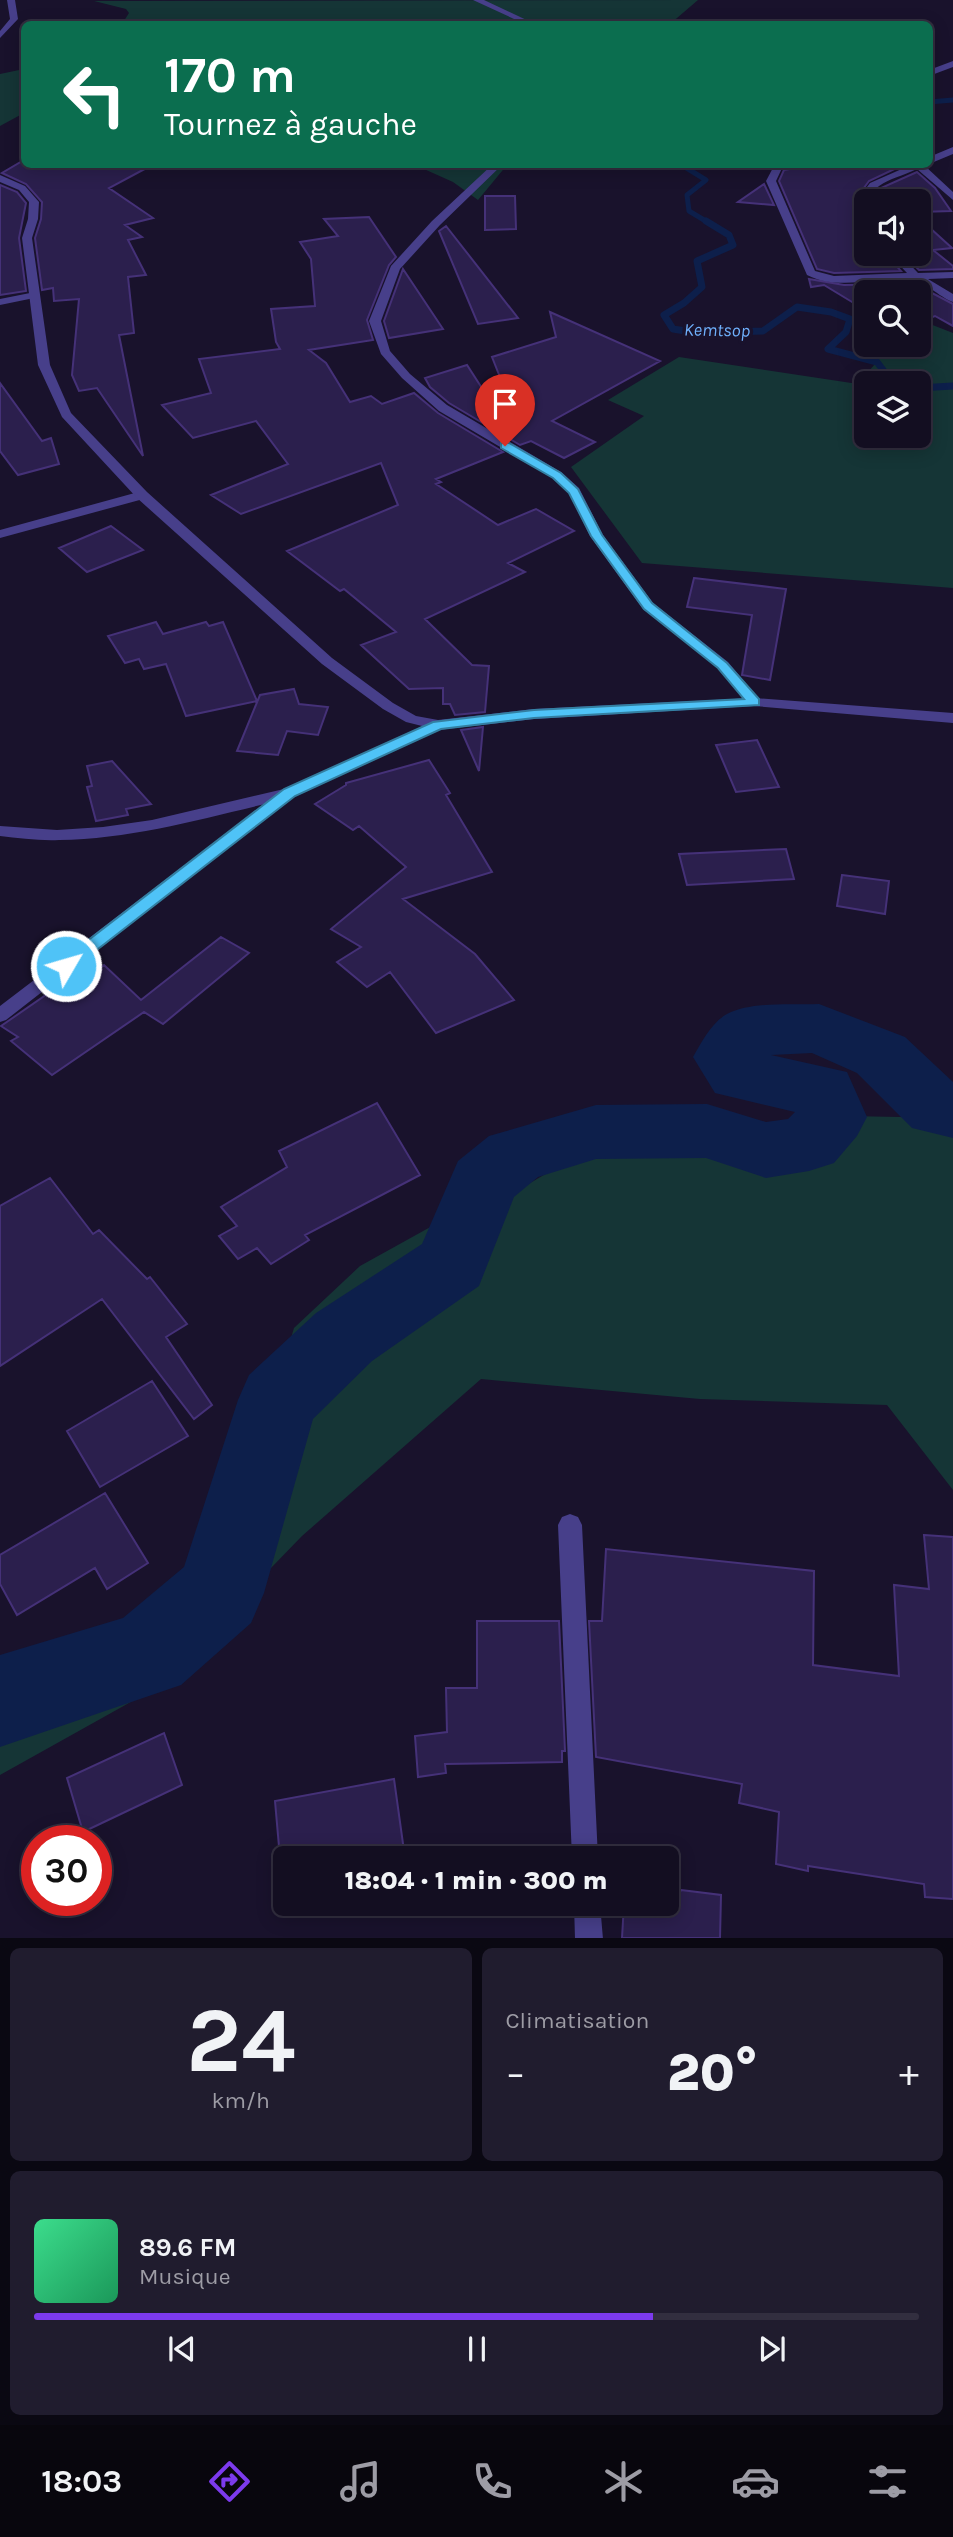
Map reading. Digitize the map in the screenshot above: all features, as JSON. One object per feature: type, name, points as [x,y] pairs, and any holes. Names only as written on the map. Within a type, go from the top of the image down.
[{"type":"street","points":[[0,36],[14,19],[11,0]]},
{"type":"street","points":[[477,0],[524,21]]},
{"type":"street","points":[[933,72],[953,64]]},
{"type":"street","points":[[933,159],[953,150]]},
{"type":"street","points":[[495,168],[436,223],[395,268],[375,321],[386,352],[406,376],[443,408],[557,475],[566,483],[574,491],[597,536],[648,606],[723,665],[754,702]]},
{"type":"street","points":[[778,168],[771,180],[811,273],[821,278],[834,279],[953,275]]},
{"type":"street","points":[[898,168],[905,170]]},
{"type":"street","points":[[870,189],[873,185],[911,168]]},
{"type":"street","points":[[923,168],[953,197]]},
{"type":"street","points":[[0,178],[22,188],[34,202],[33,219],[27,238],[44,365],[66,414],[142,495],[327,661],[388,706],[411,719],[438,725]]},
{"type":"street","points":[[905,266],[915,276],[953,299]]},
{"type":"street","points":[[0,302],[34,295]]},
{"type":"street","points":[[0,534],[142,495]]},
{"type":"street","points":[[0,831],[57,835],[103,832],[152,825],[289,793],[438,725],[534,714],[754,702],[953,718]]},
{"type":"street","points":[[0,1015],[289,793]]},
{"type":"street","points":[[570,1525],[584,1846]]},
{"type":"street","points":[[588,1916],[589,1938]]},
{"type":"green space","points":[[698,0],[674,21],[124,21],[129,13],[126,9],[94,1]]},
{"type":"green space","points":[[21,70],[21,115],[0,126],[0,74]]},
{"type":"green space","points":[[422,168],[505,168],[478,200],[453,182]]},
{"type":"green space","points":[[931,324],[953,333],[953,588],[642,563],[571,467],[644,416],[608,400],[679,357],[854,383],[854,448],[931,448],[931,371],[869,371],[881,357],[931,357]]},
{"type":"green space","points":[[847,1116],[953,1118],[953,1490],[887,1405],[700,1399],[481,1379],[302,1536],[154,1689],[0,1775],[0,1718],[64,1669],[219,1577],[294,1328],[360,1266],[443,1220],[496,1203],[559,1166],[626,1148],[698,1144],[776,1163],[823,1158]]},
{"type":"building","points":[[21,162],[21,168],[146,168],[109,188],[153,218],[125,225],[142,237],[128,240],[146,275],[128,277],[134,333],[119,335],[143,456],[97,388],[79,391],[72,375],[79,299],[54,301],[53,288],[42,290],[35,238],[41,219],[42,202],[26,184],[2,173]]},
{"type":"building","points":[[796,168],[897,168],[869,181],[863,189],[854,189],[854,266],[897,266],[901,271],[834,273],[817,269],[779,181],[784,170]]},
{"type":"building","points":[[917,172],[935,188],[951,211],[931,212],[931,189],[881,188]]},
{"type":"building","points":[[764,184],[774,205],[738,202]]},
{"type":"building","points":[[0,185],[17,192],[26,203],[19,238],[26,291],[0,295]]},
{"type":"building","points":[[485,196],[515,196],[516,229],[485,230]]},
{"type":"building","points":[[369,217],[396,257],[389,265],[367,320],[373,340],[309,350],[326,363],[350,402],[371,396],[382,404],[414,393],[438,413],[503,452],[436,479],[441,482],[436,484],[498,525],[536,509],[574,531],[508,563],[525,572],[425,619],[472,665],[489,666],[485,712],[455,715],[450,704],[443,704],[443,688],[409,689],[361,645],[396,632],[344,589],[340,591],[287,551],[398,505],[381,463],[241,514],[211,495],[288,464],[256,421],[193,438],[162,405],[211,393],[199,359],[280,349],[276,342],[271,309],[315,306],[311,259],[300,242],[338,236],[324,219]]},
{"type":"building","points":[[446,226],[518,318],[478,324],[439,231]]},
{"type":"building","points":[[931,229],[952,248],[933,250],[953,266],[953,269],[919,270],[915,266],[931,266]]},
{"type":"building","points":[[403,269],[443,329],[389,338],[384,321]]},
{"type":"building","points":[[809,279],[854,285],[854,303],[824,285],[811,287]]},
{"type":"building","points":[[931,292],[953,304],[953,326],[935,316],[931,318]]},
{"type":"building","points":[[550,312],[660,361],[552,421],[595,442],[564,458],[531,441],[520,445],[449,403],[430,387],[425,378],[467,365],[489,399],[505,390],[492,357],[556,337]]},
{"type":"building","points":[[0,383],[42,441],[51,438],[59,464],[18,475],[0,451]]},
{"type":"building","points":[[111,526],[143,550],[87,572],[59,548]]},
{"type":"building","points":[[694,578],[786,589],[770,680],[742,675],[752,615],[687,607]]},
{"type":"building","points":[[156,622],[163,634],[206,622],[209,626],[223,622],[257,701],[186,716],[166,664],[144,669],[139,659],[125,663],[108,636]]},
{"type":"building","points":[[294,689],[299,704],[328,707],[318,735],[287,731],[278,755],[237,751],[260,695]]},
{"type":"building","points":[[483,727],[479,771],[461,730]]},
{"type":"building","points":[[757,740],[779,787],[736,792],[716,745]]},
{"type":"building","points":[[429,760],[450,793],[446,795],[492,872],[403,899],[475,954],[514,1000],[436,1033],[390,972],[367,987],[337,962],[361,947],[331,929],[406,867],[359,826],[353,830],[315,804],[346,783]]},
{"type":"building","points":[[112,761],[151,804],[126,809],[128,815],[96,821],[87,787],[92,786],[87,766]]},
{"type":"building","points":[[786,849],[794,879],[687,885],[679,854]]},
{"type":"building","points":[[842,875],[889,881],[885,914],[837,906]]},
{"type":"building","points":[[221,937],[249,953],[163,1024],[144,1012],[52,1075],[11,1041],[18,1037],[1,1026],[82,970],[90,975],[104,965],[141,1000]]},
{"type":"building","points":[[377,1103],[420,1175],[305,1235],[309,1240],[271,1264],[257,1248],[238,1259],[219,1236],[237,1226],[221,1207],[287,1167],[279,1151]]},
{"type":"building","points":[[50,1178],[93,1234],[99,1230],[147,1279],[150,1277],[187,1324],[166,1337],[212,1405],[194,1419],[102,1299],[0,1366],[0,1206]]},
{"type":"building","points":[[152,1381],[188,1436],[100,1487],[67,1431]]},
{"type":"building","points":[[105,1493],[148,1563],[107,1589],[95,1568],[17,1615],[0,1584],[0,1555]]},
{"type":"building","points":[[924,1535],[953,1537],[953,1899],[925,1897],[924,1884],[808,1866],[808,1871],[776,1864],[779,1812],[739,1803],[742,1784],[596,1757],[589,1621],[602,1621],[606,1549],[814,1571],[813,1665],[899,1676],[894,1585],[929,1589]]},
{"type":"building","points":[[477,1621],[559,1621],[565,1751],[562,1751],[562,1762],[445,1764],[446,1773],[418,1777],[415,1736],[447,1732],[446,1688],[477,1688]]},
{"type":"building","points":[[164,1733],[182,1785],[98,1825],[81,1825],[67,1778]]},
{"type":"building","points":[[394,1779],[403,1846],[279,1846],[275,1801]]},
{"type":"building","points":[[680,1892],[721,1895],[720,1938],[622,1938],[623,1916],[679,1916]]},
{"type":"waterway","name":"Kemtsop","points":[[933,102],[953,100]]},
{"type":"waterway","name":"Kemtsop","points":[[686,168],[706,180],[687,195],[689,211],[709,223]]},
{"type":"waterway","name":"Kemtsop","points":[[706,221],[729,235],[733,245],[697,261],[702,287],[684,303],[664,315],[673,329],[698,333],[763,331],[797,307],[831,312],[850,319],[846,332],[828,349],[877,362],[884,371]]},
{"type":"waterway","name":"Kemtsop","points":[[931,387],[953,386]]},
{"type":"waterway","points":[[0,1701],[149,1654],[220,1593],[278,1400],[344,1337],[452,1264],[484,1181],[514,1156],[596,1132],[707,1131],[766,1150],[809,1143],[832,1117],[823,1091],[739,1075],[727,1057],[749,1032],[819,1028],[881,1055],[937,1109],[953,1111]]},
{"type":"route","points":[[66,966],[289,793],[438,725],[534,714],[754,702],[723,665],[648,606],[597,536],[574,491],[557,475],[505,446]]}]
